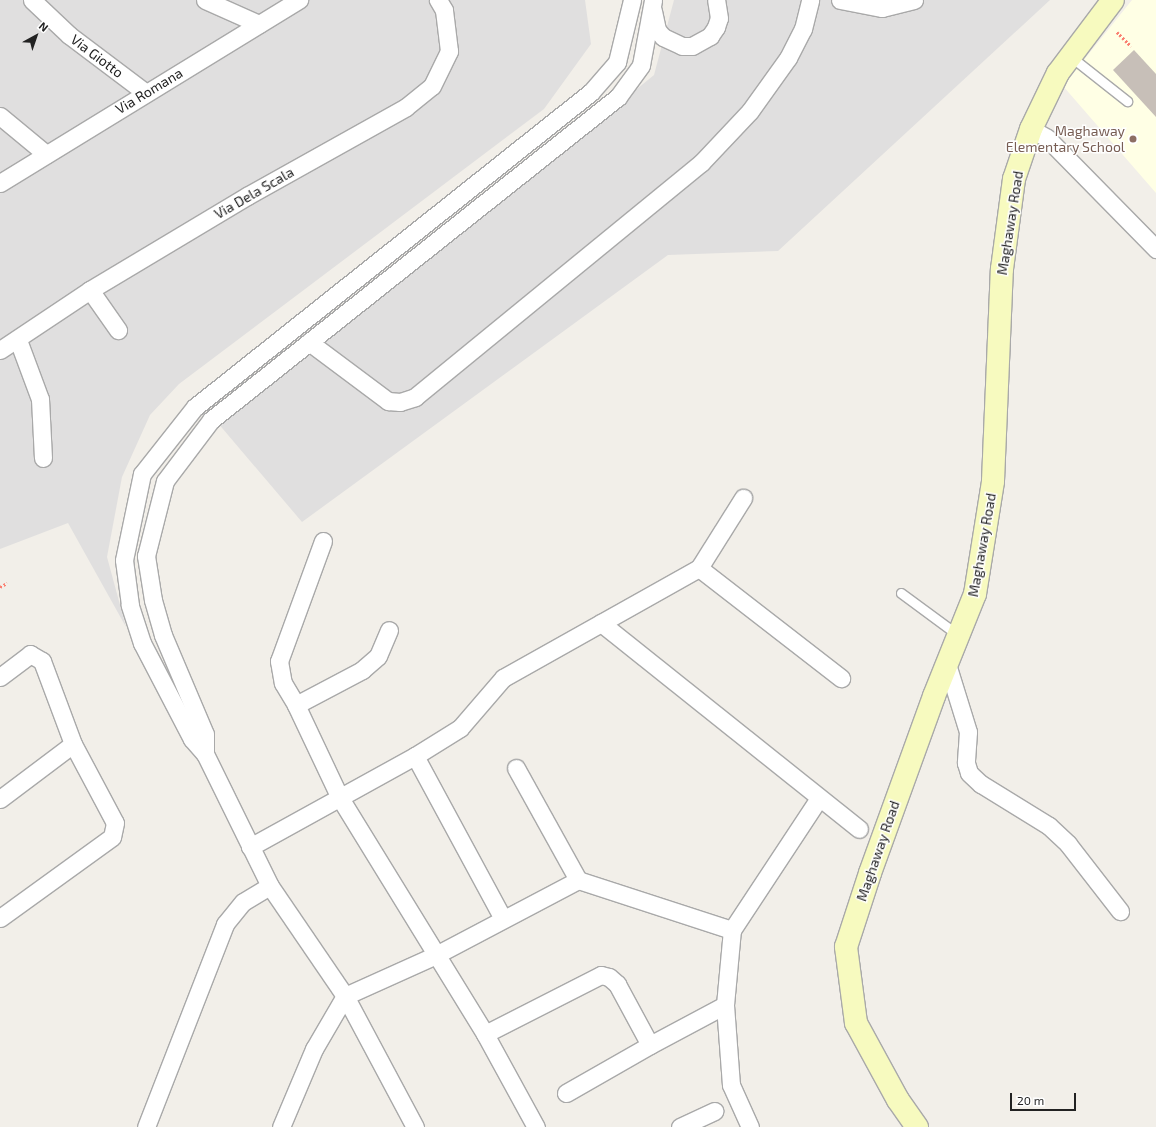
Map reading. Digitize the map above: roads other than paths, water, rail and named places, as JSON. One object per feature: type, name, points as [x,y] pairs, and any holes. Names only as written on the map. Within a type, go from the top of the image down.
[{"type":"street","name":"Via Giotto","points":[[32,0],[69,34],[146,93]]},
{"type":"street","points":[[205,0],[259,24]]},
{"type":"street","name":"Via Romana","points":[[0,183],[298,0]]},
{"type":"street","name":"Via Dela Scala","points":[[0,350],[18,340],[90,290],[247,196],[406,107],[432,86],[449,51],[444,10],[438,0]]},
{"type":"street","points":[[415,1127],[345,996],[270,886],[205,754],[192,739],[142,643],[130,605],[124,560],[142,474],[195,406],[420,226],[591,92],[617,62],[632,0]]},
{"type":"street","points":[[652,29],[653,0]]},
{"type":"street","points":[[205,754],[204,734],[163,635],[153,600],[146,556],[165,481],[211,420],[618,97],[641,64],[652,29],[656,0]]},
{"type":"street","points":[[627,23],[652,29],[672,43],[682,46],[702,42],[716,27],[719,18],[716,0]]},
{"type":"street","points":[[309,342],[388,401],[400,402],[415,397],[701,163],[750,111],[788,58],[803,29],[810,0]]},
{"type":"street","points":[[840,0],[882,8],[914,0]]},
{"type":"street","name":"Maghaway Road","points":[[917,1127],[898,1100],[856,1023],[846,947],[872,865],[958,635],[975,594],[993,481],[1002,269],[1014,179],[1031,129],[1058,73],[1113,0]]},
{"type":"street","points":[[0,116],[46,154]]},
{"type":"street","points":[[1031,129],[1047,138],[1156,249]]},
{"type":"street","points":[[420,226],[434,243]]},
{"type":"street","points":[[90,290],[118,330]]},
{"type":"street","points":[[18,340],[40,399],[43,458]]},
{"type":"street","points":[[250,847],[415,756],[460,728],[502,678],[699,568],[743,498]]},
{"type":"street","points":[[322,541],[279,661],[282,683],[296,705],[340,798],[434,956],[485,1034],[536,1127]]},
{"type":"street","points":[[699,568],[841,678]]},
{"type":"street","points":[[601,623],[858,829]]},
{"type":"street","points":[[296,705],[362,670],[378,656],[389,630]]},
{"type":"street","points":[[0,677],[30,654],[36,656],[42,661],[73,744],[115,823],[112,837],[0,918]]},
{"type":"street","points":[[947,664],[968,732],[966,763],[969,773],[981,784],[1049,826],[1077,855],[1120,911]]},
{"type":"street","points":[[0,800],[73,744]]},
{"type":"street","points":[[415,756],[503,919]]},
{"type":"street","points":[[516,768],[578,880],[732,930]]},
{"type":"street","points":[[750,1127],[731,1085],[724,1005],[732,930],[819,798]]},
{"type":"street","points":[[283,1126],[314,1049],[345,996],[434,956],[578,880]]},
{"type":"street","points":[[146,1127],[225,924],[243,902],[270,886]]},
{"type":"street","points":[[485,1034],[601,975],[609,977],[617,984],[650,1044]]},
{"type":"street","points":[[566,1093],[650,1044],[724,1005]]},
{"type":"street","points":[[680,1127],[714,1111]]},
{"type":"lane","points":[[1070,56],[1127,101]]},
{"type":"lane","points":[[900,593],[958,635]]},
{"type":"place","name":"Maghaway Elementary School","points":[[1133,139]]}]
